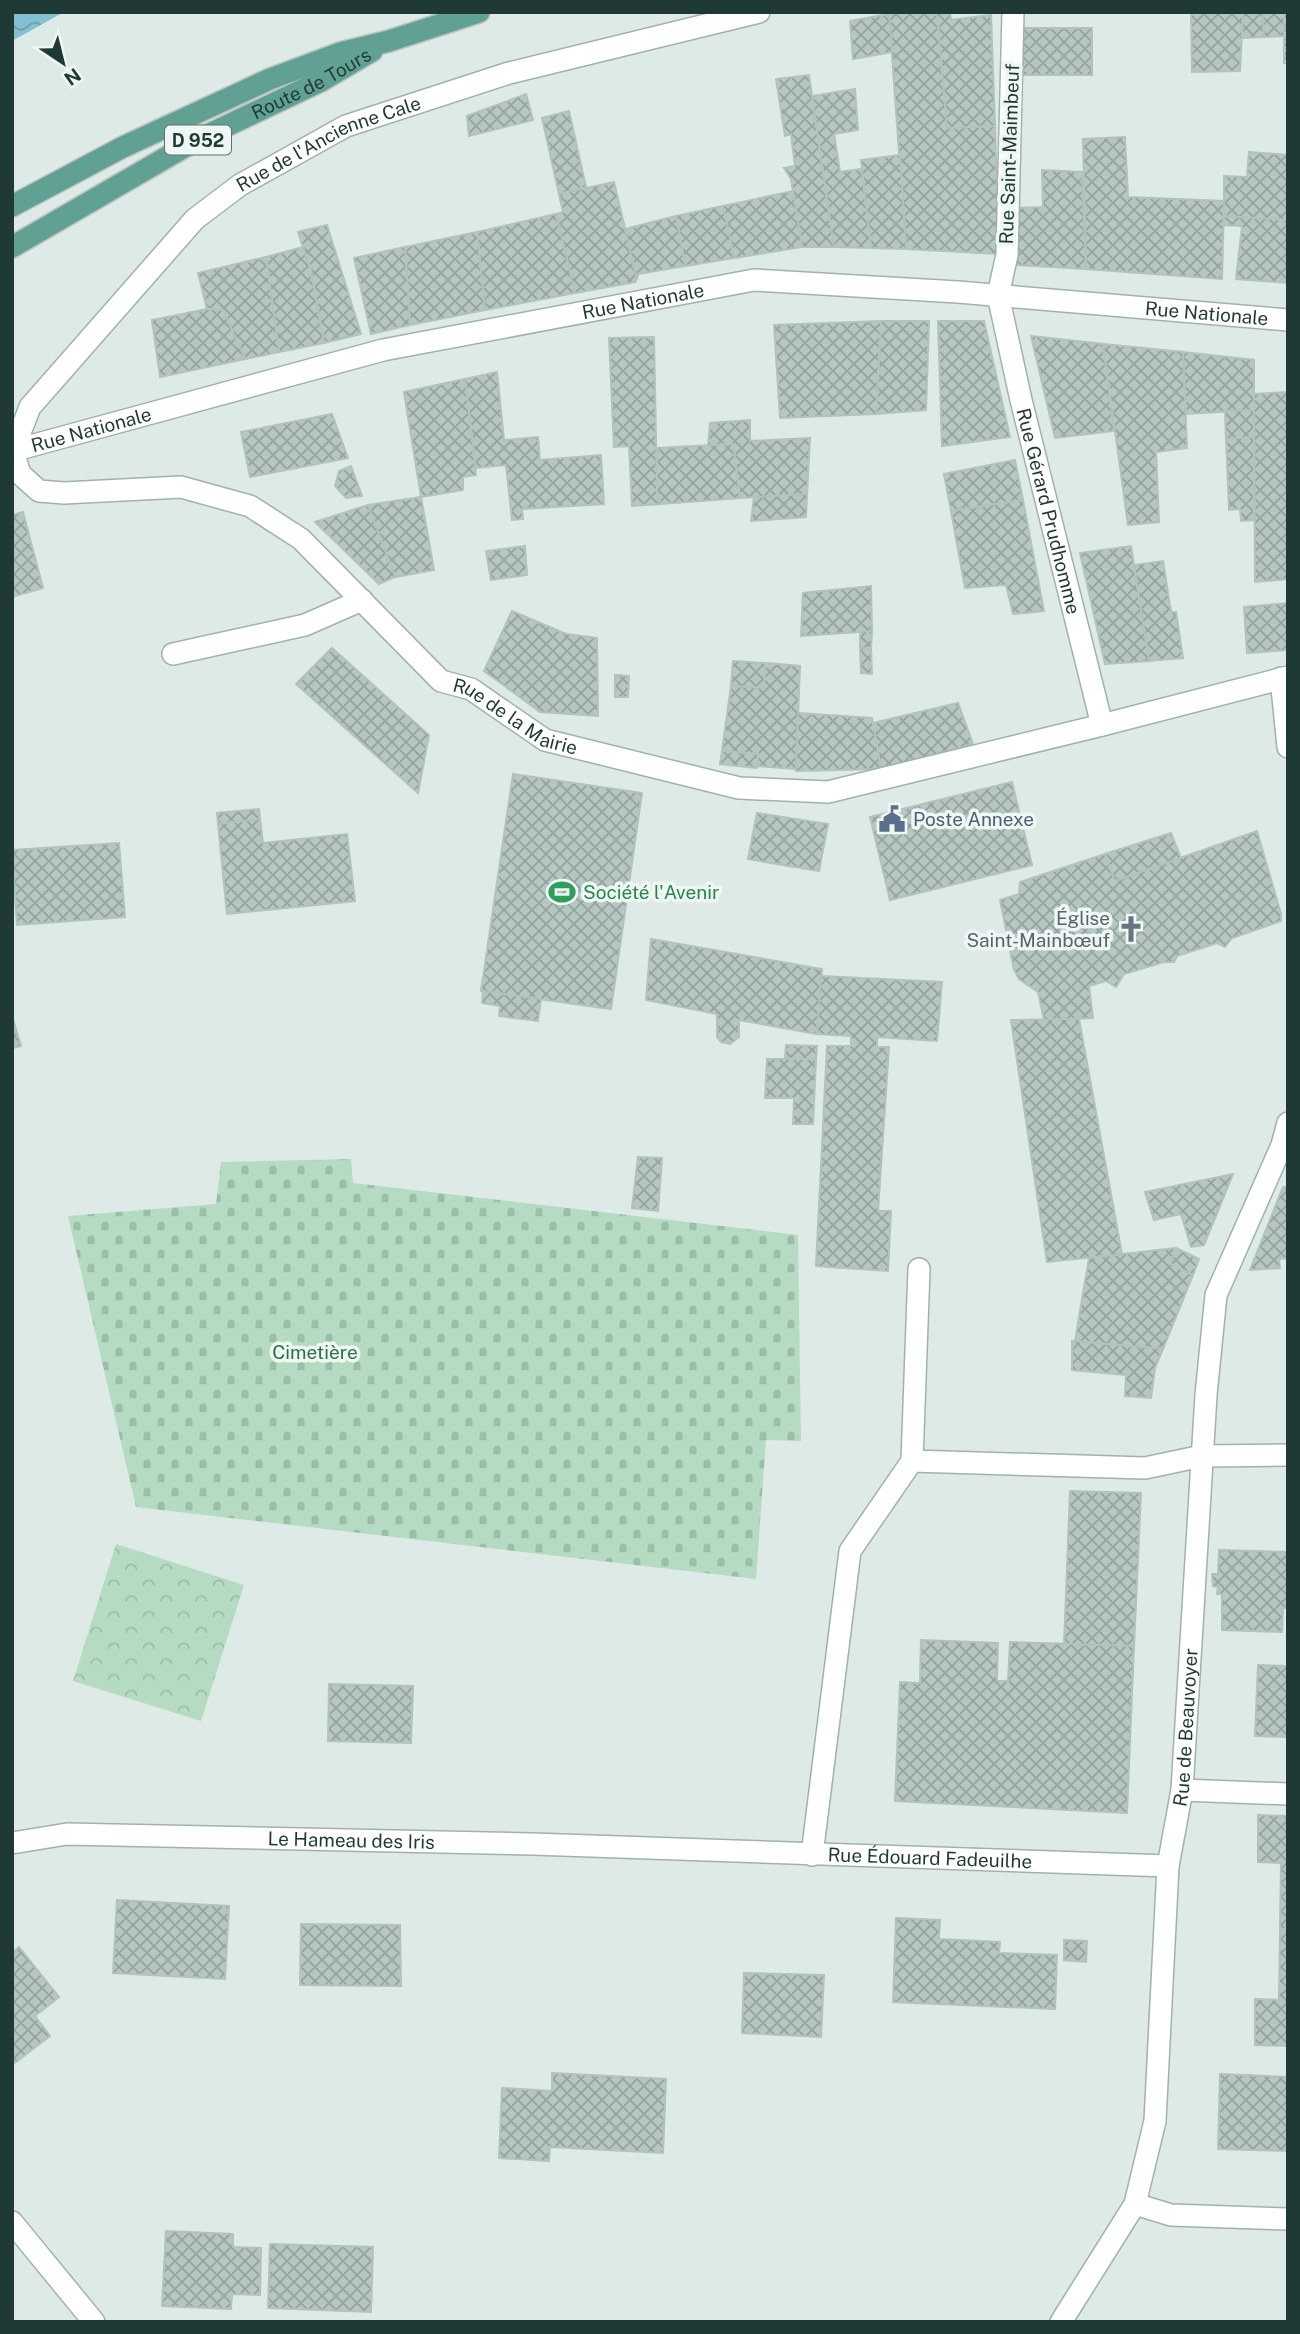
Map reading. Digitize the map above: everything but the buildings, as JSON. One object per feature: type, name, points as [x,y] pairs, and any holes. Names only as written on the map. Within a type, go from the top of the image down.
[{"type":"main road","name":"Route de Tours","points":[[12,206],[123,146],[270,79],[340,53],[389,41],[479,12]]},
{"type":"main road","name":"Route de Tours","points":[[12,247],[193,142],[321,81],[389,41]]},
{"type":"street","name":"Rue de l'Ancienne Cale","points":[[13,451],[30,407],[195,219],[240,185],[346,126],[509,73],[759,12]]},
{"type":"street","name":"Rue Saint-Maimbeuf","points":[[998,295],[1007,255],[1013,12]]},
{"type":"street","name":"Rue Nationale","points":[[13,451],[383,350],[754,280],[998,295],[1288,320]]},
{"type":"street","name":"Rue Gérard Prudhomme","points":[[998,295],[1021,400],[1102,725]]},
{"type":"street","name":"Rue de la Mairie","points":[[13,451],[20,474],[39,491],[64,493],[181,488],[250,506],[302,539],[441,681],[471,689],[545,740],[739,788],[828,792],[1284,677]]},
{"type":"street","points":[[173,654],[306,625],[362,600]]},
{"type":"street","points":[[1284,677],[1288,747]]},
{"type":"street","name":"Rue de Beauvoyer","points":[[1061,2322],[1135,2204],[1155,2121],[1168,1866],[1182,1790],[1202,1456],[1216,1295],[1282,1145],[1288,1123]]},
{"type":"street","points":[[812,1855],[850,1551],[912,1461],[919,1269]]},
{"type":"street","points":[[912,1461],[1145,1468],[1202,1456],[1288,1455]]},
{"type":"street","points":[[1182,1790],[1288,1794]]},
{"type":"street","name":"Le Hameau des Iris","points":[[12,1843],[67,1834],[533,1844],[690,1851]]},
{"type":"street","name":"Rue Édouard Fadeuilhe","points":[[690,1851],[1168,1866]]},
{"type":"street","points":[[1135,2204],[1171,2215],[1288,2219]]},
{"type":"street","points":[[12,2222],[94,2322]]},
{"type":"green space","name":"Cimetière","points":[[351,1159],[353,1183],[798,1235],[801,1441],[766,1440],[756,1579],[136,1507],[68,1216],[216,1204],[221,1162]]},
{"type":"green space","points":[[116,1544],[244,1585],[201,1721],[73,1681]]},
{"type":"water","points":[[12,12],[64,12],[12,41]]},
{"type":"place","name":"Poste Annexe","points":[[892,819]]},
{"type":"place","name":"Société l'Avenir","points":[[562,892]]},
{"type":"place","name":"Église Saint-Mainbœuf","points":[[1131,929]]}]
